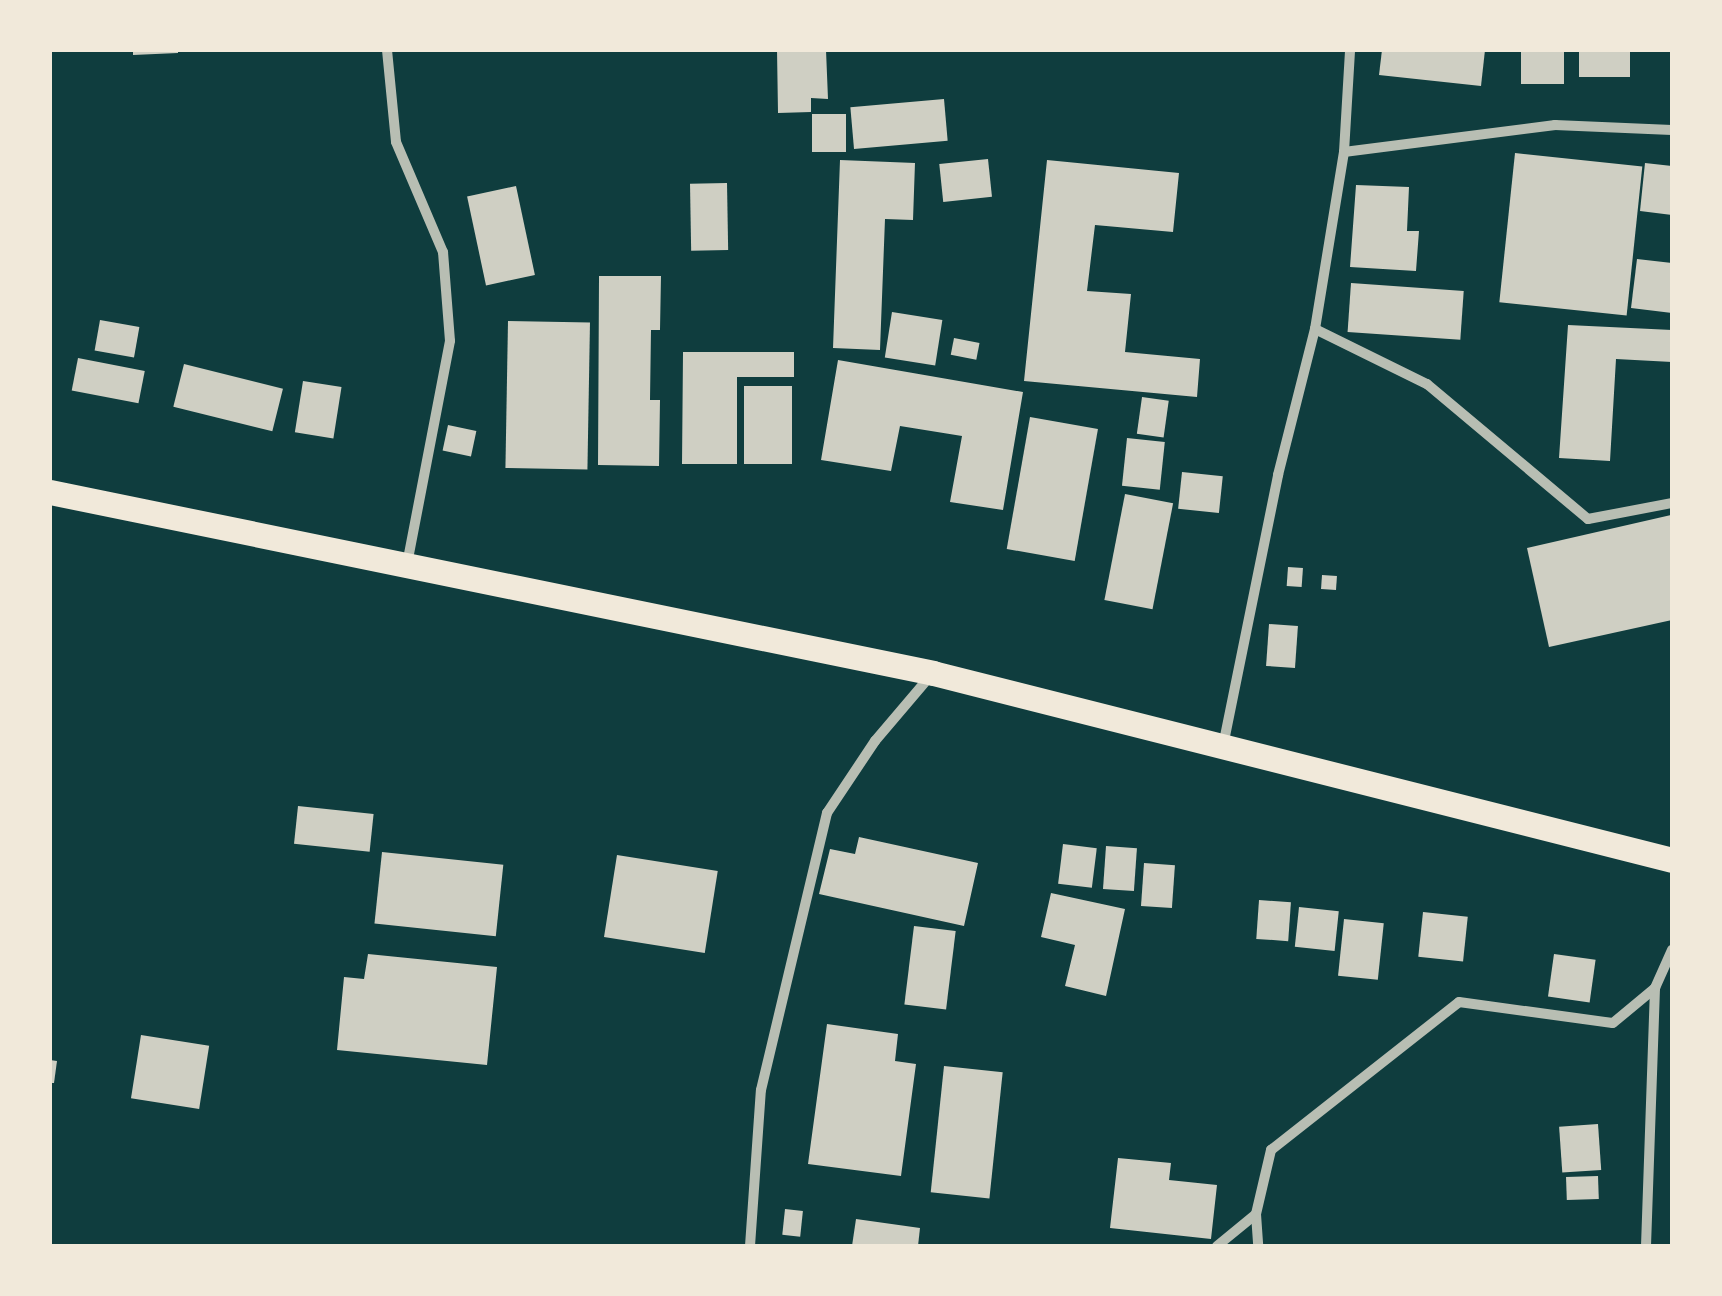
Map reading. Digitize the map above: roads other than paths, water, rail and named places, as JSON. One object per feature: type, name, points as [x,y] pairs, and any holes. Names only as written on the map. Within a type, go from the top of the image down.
[{"type":"main road","points":[[50,492],[933,673],[1672,860]]},
{"type":"street","points":[[387,50],[396,142],[443,252],[450,341],[407,564]]},
{"type":"street","points":[[1222,747],[1278,475],[1316,330],[1344,152],[1350,50]]},
{"type":"street","points":[[1344,152],[1555,125],[1672,130]]},
{"type":"street","points":[[1316,330],[1427,384],[1588,518],[1672,503]]},
{"type":"street","points":[[750,1246],[761,1090],[827,812],[875,741],[933,673]]},
{"type":"street","points":[[1646,1246],[1655,988],[1672,950]]},
{"type":"street","points":[[1258,1246],[1256,1214],[1271,1150],[1459,1002],[1614,1023],[1655,988]]},
{"type":"street","points":[[1217,1246],[1256,1214]]}]
